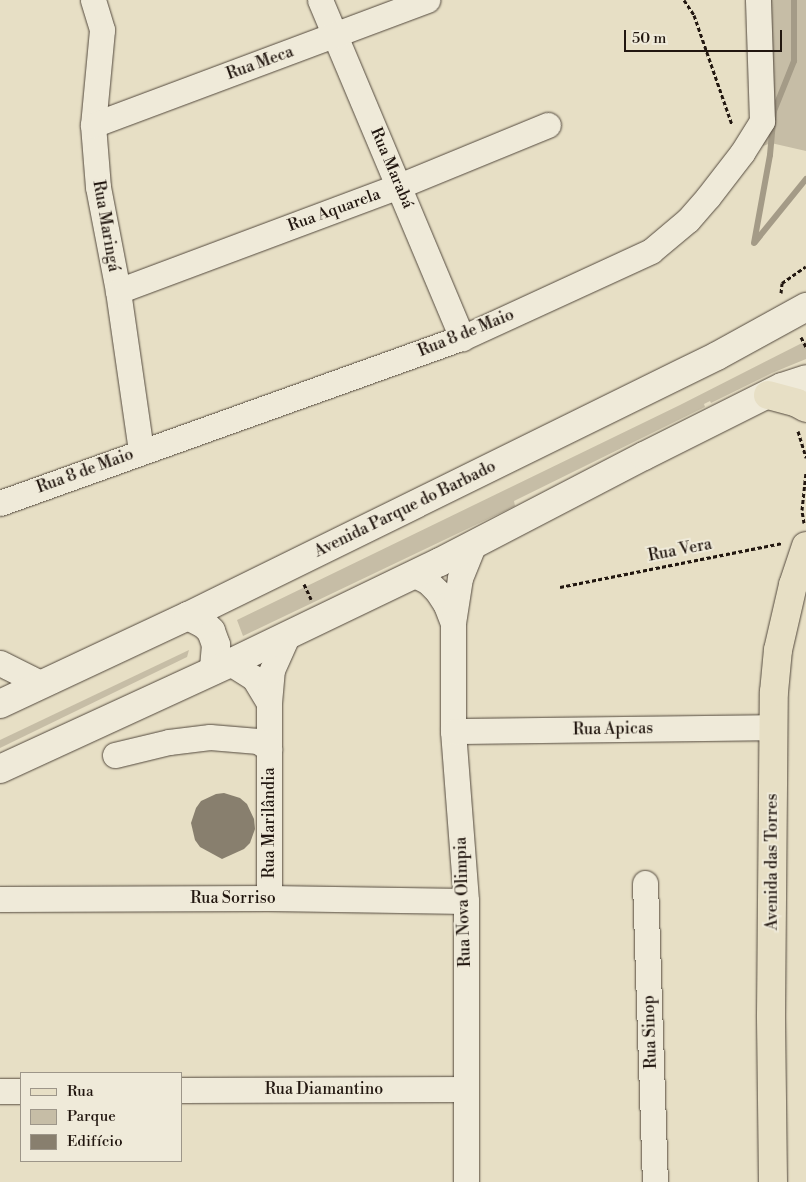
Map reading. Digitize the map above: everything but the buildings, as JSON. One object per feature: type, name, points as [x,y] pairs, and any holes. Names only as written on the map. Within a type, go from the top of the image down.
[{"type":"main road","name":"Avenida Parque do Barbado","points":[[0,704],[188,616],[717,356],[806,308]]},
{"type":"main road","points":[[0,769],[222,667],[414,574],[768,395],[806,379]]},
{"type":"main road","points":[[768,395],[797,403],[801,420]]},
{"type":"main road","name":"Avenida das Torres","points":[[773,1182],[771,1015],[773,727],[778,650],[793,585],[796,544]]},
{"type":"main road","points":[[188,616],[204,624],[211,632],[222,667]]},
{"type":"street","name":"Rua Maringá","points":[[93,0],[102,30],[93,125],[98,187],[118,291],[141,451]]},
{"type":"street","name":"Rua Marabá","points":[[320,0],[462,338]]},
{"type":"street","name":"Rua Meca","points":[[93,125],[427,0]]},
{"type":"street","name":"Rua 8 de Maio","points":[[0,503],[141,451],[462,338],[651,251],[688,220],[742,153],[762,121],[758,0]]},
{"type":"street","name":"Rua Aquarela","points":[[118,291],[399,186],[548,125]]},
{"type":"street","name":"Rua Nova Olimpia","points":[[466,1182],[466,901],[453,731],[454,623],[460,578],[474,544]]},
{"type":"street","name":"Rua Nova Olimpia","points":[[414,574],[426,581],[437,591],[454,623]]},
{"type":"street","name":"Rua Marilândia","points":[[269,898],[269,703],[273,664],[288,634]]},
{"type":"street","points":[[0,664],[42,684]]},
{"type":"street","points":[[222,667],[254,678],[269,703]]},
{"type":"street","name":"Rua Apicas","points":[[453,731],[773,727]]},
{"type":"street","name":"Rua Marilândia","points":[[115,755],[169,742],[210,738],[258,741],[269,749]]},
{"type":"street","name":"Rua Sinop","points":[[644,883],[655,1182]]},
{"type":"street","name":"Rua Sorriso","points":[[0,899],[269,898],[466,901]]},
{"type":"street","name":"Rua Diamantino","points":[[182,1090],[466,1088]]},
{"type":"street","points":[[0,1091],[20,1091]]},
{"type":"path","points":[[684,0],[694,15],[742,153]]},
{"type":"path","points":[[780,297],[782,283],[806,266]]},
{"type":"path","points":[[801,420],[806,458]]},
{"type":"path","points":[[806,472],[802,510],[806,529]]},
{"type":"path","name":"Rua Vera","points":[[560,587],[796,544]]},
{"type":"path","points":[[294,563],[320,619]]},
{"type":"green space","points":[[767,0],[806,0],[806,151],[771,143],[763,146],[766,100]]},
{"type":"green space","points":[[806,341],[806,359],[772,373],[711,403],[710,401],[704,404],[705,407],[514,501],[515,506],[243,636],[237,620],[680,405]]},
{"type":"green space","points":[[189,650],[187,657],[0,748],[0,740]]},
{"type":"waterway","points":[[754,243],[770,155],[774,111],[794,61],[794,0]]},
{"type":"waterway","points":[[755,242],[806,179]]}]
